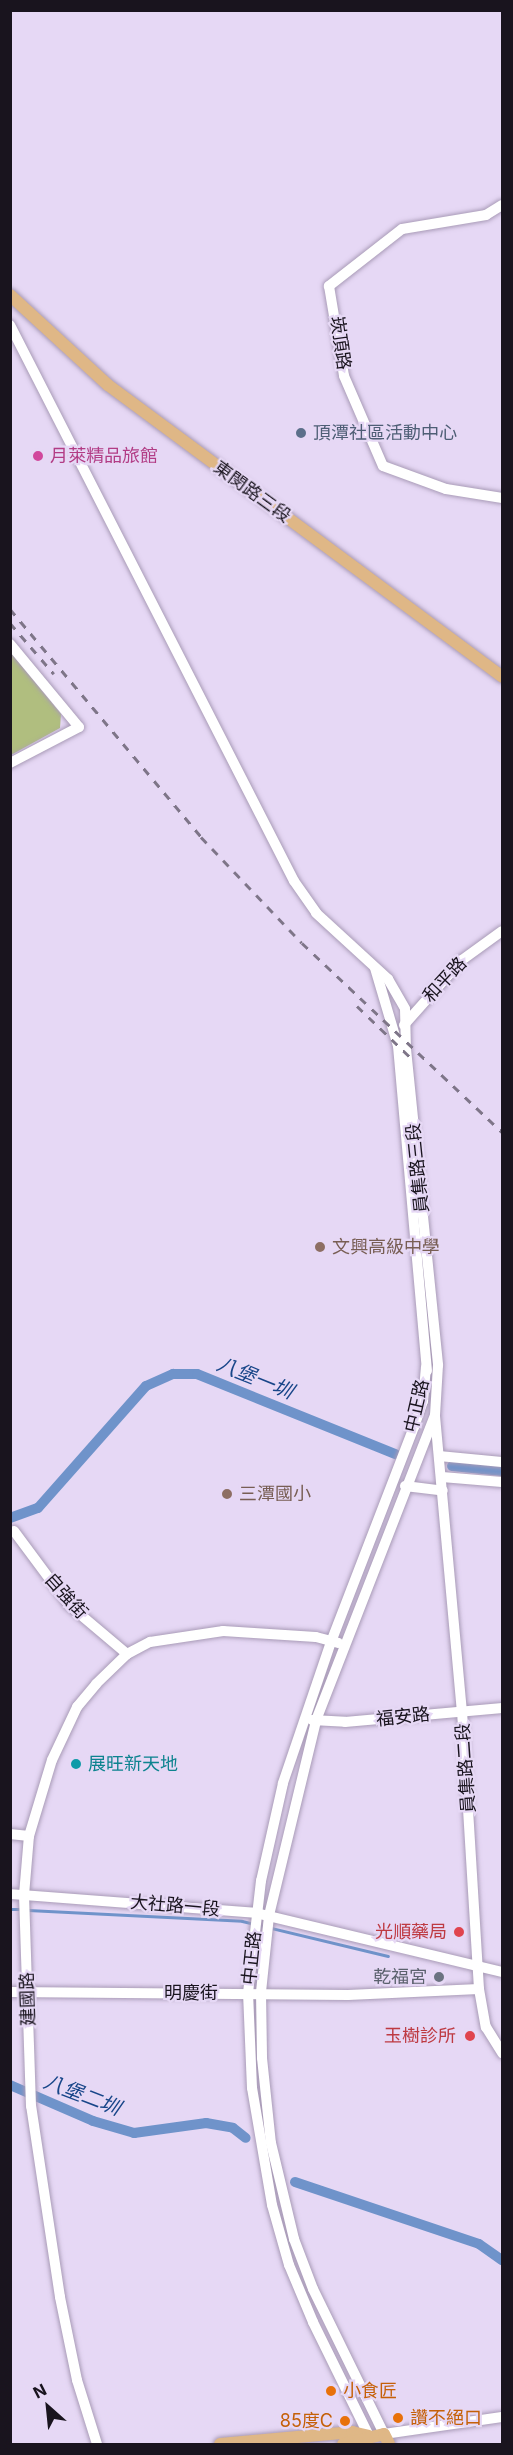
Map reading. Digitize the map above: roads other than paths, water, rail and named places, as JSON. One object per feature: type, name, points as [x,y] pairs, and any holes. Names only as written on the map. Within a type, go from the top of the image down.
[{"type":"main road","name":"東閔路三段","points":[[10,296],[108,385],[502,677]]},
{"type":"main road","points":[[220,2445],[352,2432],[371,2440]]},
{"type":"main road","points":[[343,2445],[387,2439]]},
{"type":"street","name":"崁頂路","points":[[502,205],[492,214],[402,229],[330,286],[344,376],[365,418],[383,466],[446,489],[502,498]]},
{"type":"street","name":"員集路三段","points":[[10,325],[294,881],[316,913],[388,980],[405,1009],[438,1365],[435,1415]]},
{"type":"street","points":[[10,644],[79,726],[10,764]]},
{"type":"street","name":"和平路","points":[[397,1043],[406,1023],[462,960],[502,931]]},
{"type":"street","name":"員集路三段","points":[[375,968],[397,1043],[426,1367]]},
{"type":"street","points":[[426,1367],[435,1415],[439,1456],[502,1462]]},
{"type":"street","name":"中正路","points":[[371,2440],[290,2265],[262,2160],[252,2088],[248,1993],[256,1913],[283,1783],[331,1642],[408,1446],[423,1401],[426,1367]]},
{"type":"street","name":"中正路","points":[[387,2439],[313,2289],[294,2239],[274,2158],[262,2058],[261,1992],[268,1916],[316,1721],[419,1450],[435,1415]]},
{"type":"street","name":"員集路二段","points":[[439,1456],[462,1711],[479,1989],[486,2027],[502,2054]]},
{"type":"street","points":[[442,1477],[502,1482]]},
{"type":"street","points":[[405,1486],[443,1491]]},
{"type":"street","name":"自強街","points":[[14,1531],[69,1605],[127,1654]]},
{"type":"street","name":"建國路","points":[[97,2445],[77,2380],[60,2297],[33,2137],[24,1894],[30,1836],[63,1732],[89,1692],[127,1654],[150,1642],[224,1631],[316,1637],[344,1644]]},
{"type":"street","name":"福安路","points":[[304,1717],[316,1721],[345,1722],[502,1708]]},
{"type":"street","points":[[10,1834],[30,1836]]},
{"type":"street","name":"大社路一段","points":[[10,1894],[256,1913],[502,1972]]},
{"type":"street","name":"明慶街","points":[[10,1992],[413,1994],[479,1989]]},
{"type":"street","points":[[262,2160],[274,2158]]},
{"type":"street","points":[[387,2439],[502,2417]]},
{"type":"waterway","name":"八堡一圳","points":[[10,1518],[38,1508],[146,1386],[173,1374],[197,1374],[395,1454]]},
{"type":"waterway","name":"八堡一圳","points":[[452,1466],[502,1471]]},
{"type":"waterway","points":[[10,1909],[21,1909]]},
{"type":"waterway","points":[[28,1910],[242,1921],[388,1956]]},
{"type":"waterway","name":"八堡二圳","points":[[10,2085],[93,2121],[134,2133],[206,2123],[233,2128],[246,2138]]},
{"type":"waterway","name":"八堡二圳","points":[[295,2182],[479,2244],[502,2260]]},
{"type":"railway","points":[[10,609],[201,837],[302,943],[502,1132]]},
{"type":"railway","points":[[10,623],[54,674]]},
{"type":"railway","points":[[357,1006],[411,1058]]},
{"type":"place","name":"頂潭社區活動中心","points":[[301,433]]},
{"type":"place","name":"月萊精品旅館","points":[[38,456]]},
{"type":"place","name":"文興高級中學","points":[[320,1247]]},
{"type":"place","name":"三潭國小","points":[[227,1494]]},
{"type":"place","name":"展旺新天地","points":[[76,1764]]},
{"type":"place","name":"光順藥局","points":[[459,1932]]},
{"type":"place","name":"乾福宮","points":[[439,1977]]},
{"type":"place","name":"玉樹診所","points":[[470,2036]]},
{"type":"place","name":"小食匠","points":[[331,2391]]},
{"type":"place","name":"讚不絕口","points":[[398,2418]]},
{"type":"place","name":"85度C","points":[[345,2421]]}]
